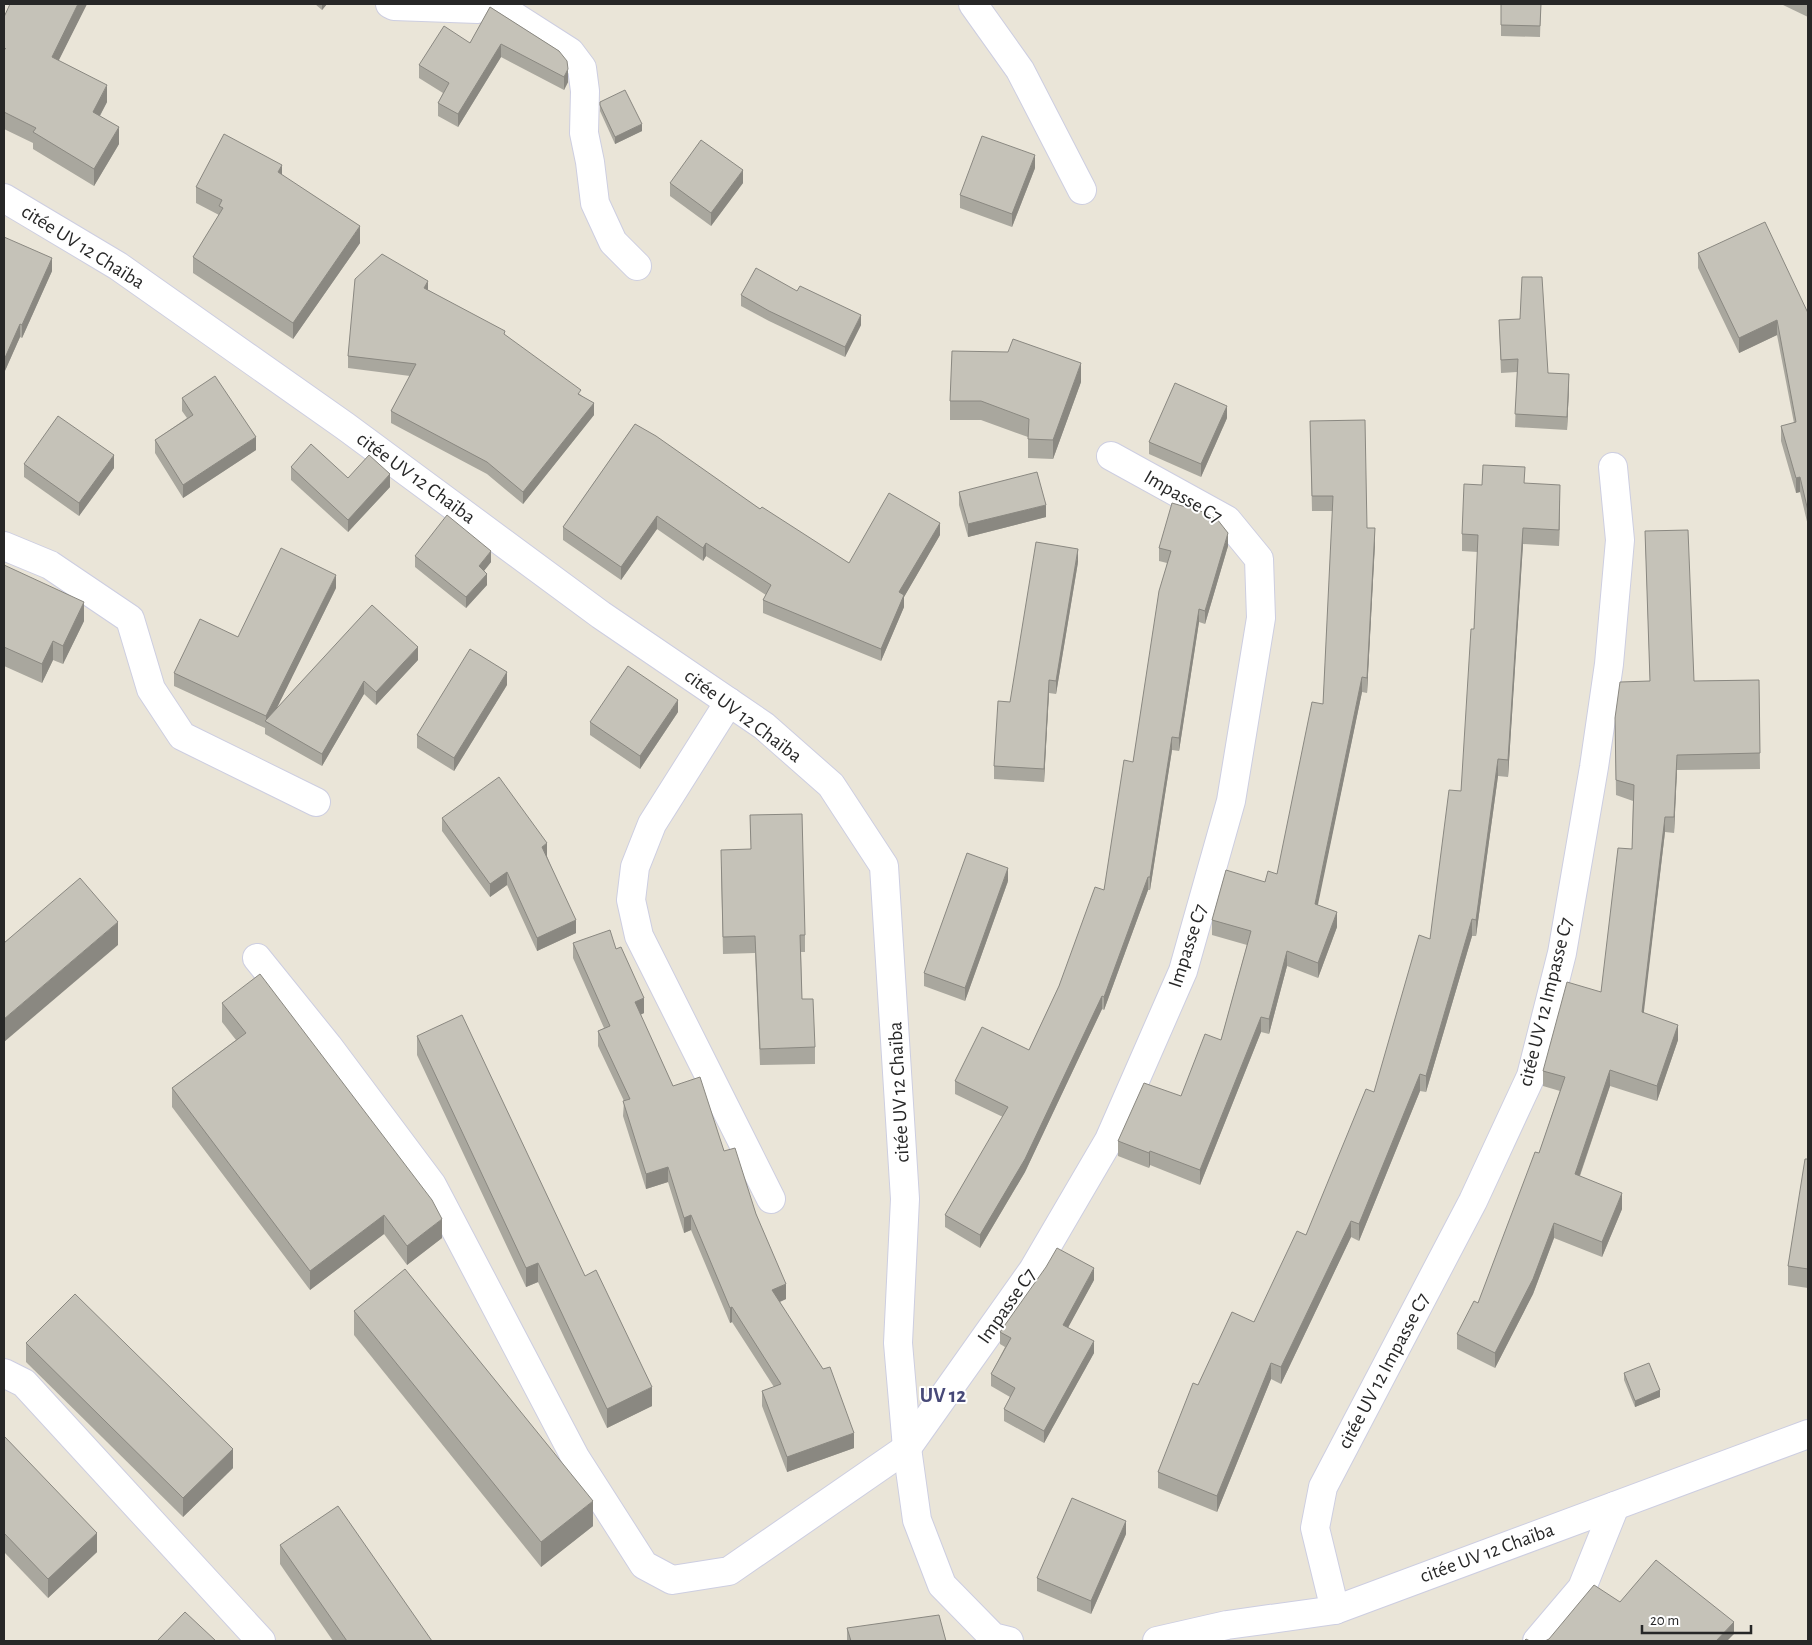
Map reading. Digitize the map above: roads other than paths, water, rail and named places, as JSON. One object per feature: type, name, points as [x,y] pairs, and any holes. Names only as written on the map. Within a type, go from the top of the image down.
[{"type":"street","points":[[390,4],[394,6],[478,8],[486,4]]},
{"type":"street","points":[[495,4],[570,52],[582,68],[585,91],[584,133],[590,162],[594,203],[613,242],[636,266]]},
{"type":"street","points":[[972,4],[1020,70],[1082,190]]},
{"type":"street","name":"citée UV 12 Chaïba","points":[[4,198],[126,272],[345,426],[601,615],[764,726],[831,784],[884,866],[893,982],[905,1199],[898,1343],[907,1448],[917,1520],[942,1585],[993,1637],[1009,1641]]},
{"type":"street","name":"Impasse C7","points":[[907,1448],[1033,1270],[1109,1140],[1183,971],[1231,801],[1261,618],[1259,560],[1227,520],[1111,456]]},
{"type":"street","name":"citée UV 12 Impasse C7","points":[[1335,1610],[1315,1528],[1323,1487],[1473,1201],[1531,1076],[1562,952],[1594,767],[1609,664],[1620,540],[1612,467]]},
{"type":"street","points":[[4,546],[50,565],[130,619],[151,689],[182,736],[316,802]]},
{"type":"street","points":[[729,702],[652,824],[635,867],[631,900],[639,936],[771,1199]]},
{"type":"street","points":[[257,958],[328,1046],[432,1185],[575,1457],[644,1565],[672,1580],[729,1571],[907,1448]]},
{"type":"street","points":[[4,1373],[24,1384],[261,1641]]},
{"type":"street","name":"citée UV 12 Chaïba","points":[[1157,1641],[1227,1625],[1335,1610],[1808,1434]]},
{"type":"street","points":[[1537,1641],[1582,1588],[1616,1506]]},
{"type":"district","name":"UV 12","points":[[943,1395]]}]
